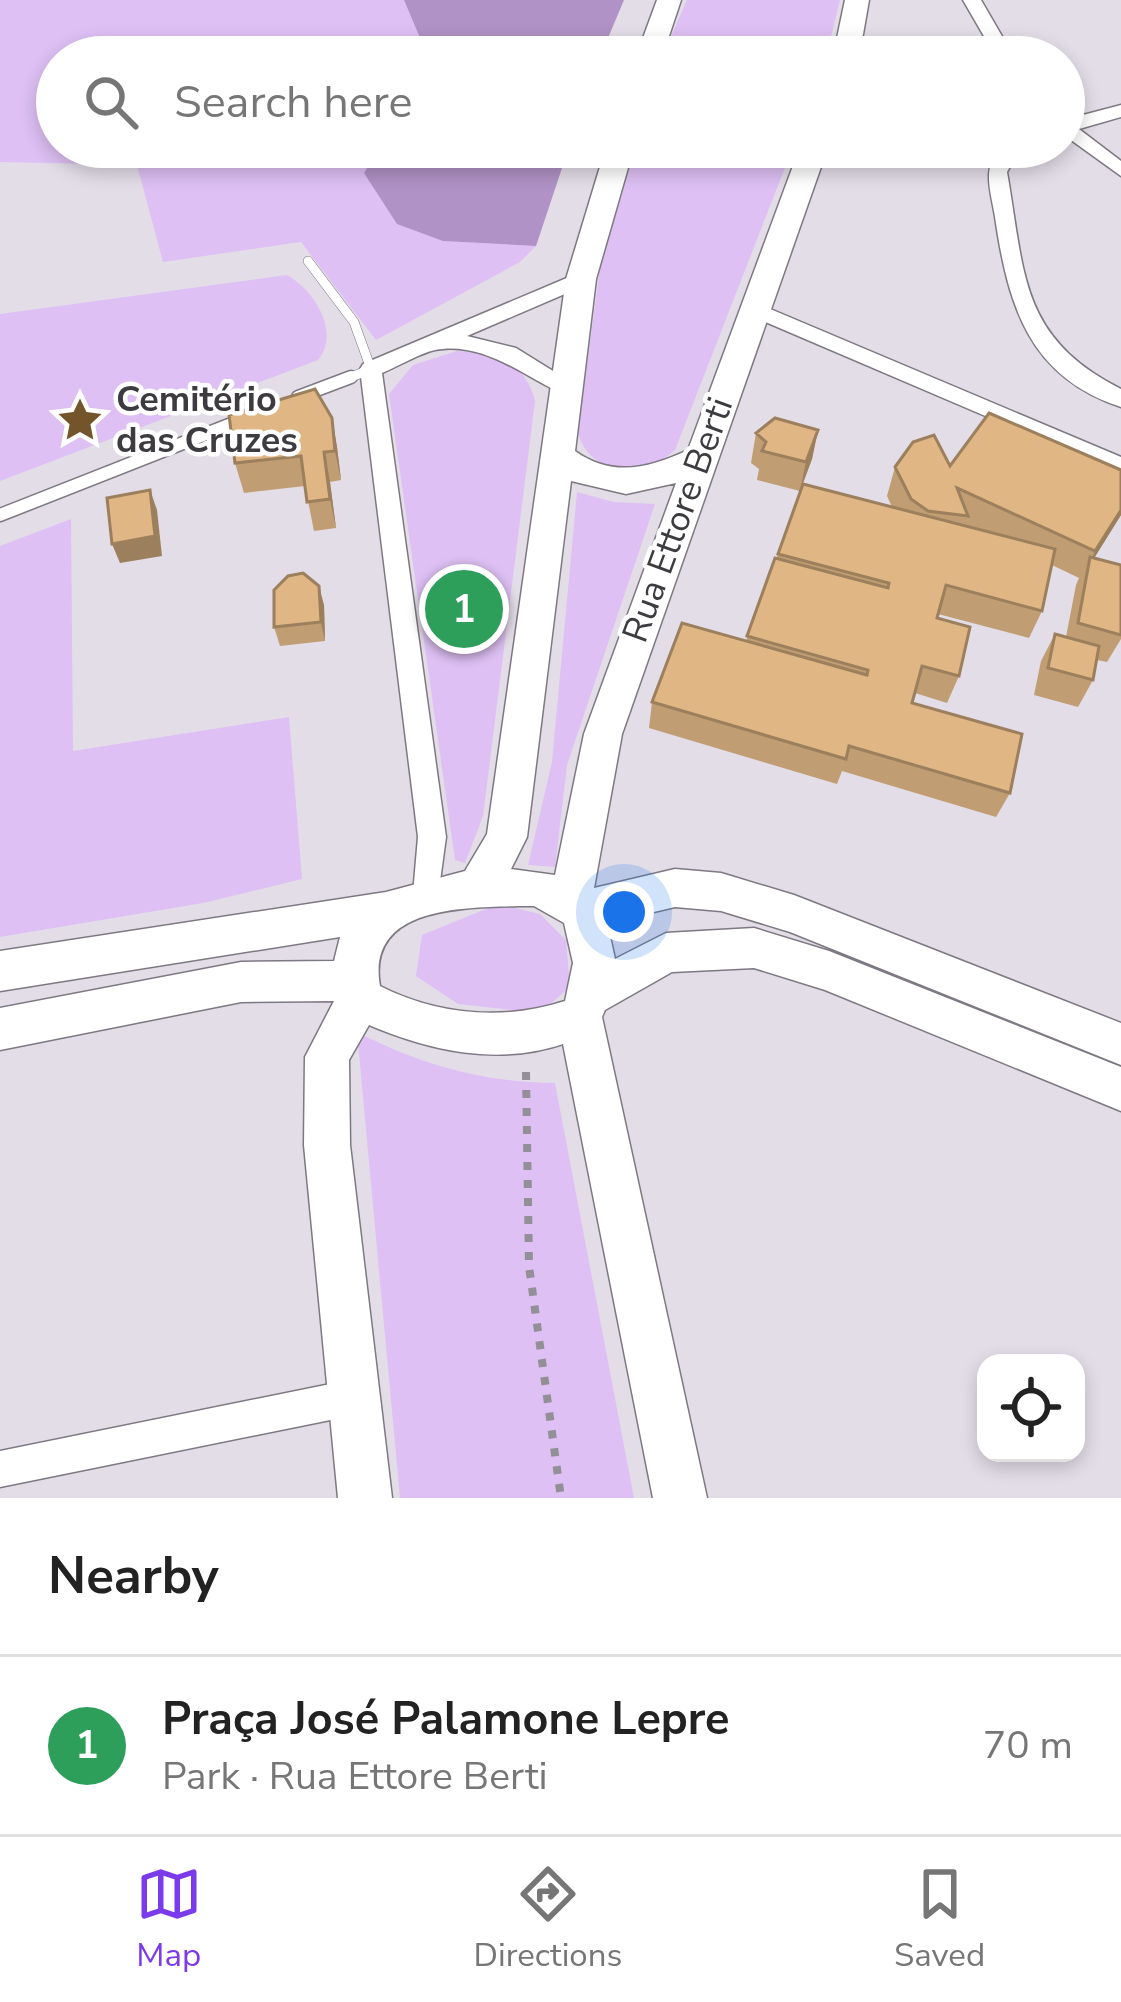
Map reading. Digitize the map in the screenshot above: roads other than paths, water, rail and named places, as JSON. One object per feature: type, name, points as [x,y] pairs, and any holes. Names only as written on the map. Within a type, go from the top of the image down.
[{"type":"street","points":[[657,36],[669,0]]},
{"type":"street","points":[[850,36],[857,0]]},
{"type":"street","points":[[975,8],[992,36]]},
{"type":"street","points":[[1085,121],[1121,110]]},
{"type":"street","points":[[1085,143],[1121,170]]},
{"type":"street","points":[[478,888],[507,837],[581,279],[614,168]]},
{"type":"street","name":"Rua Ettore Berti","points":[[575,906],[603,734],[807,168]]},
{"type":"street","points":[[998,168],[1031,332],[1060,365],[1086,384],[1121,398]]},
{"type":"street","points":[[427,894],[432,838],[371,368],[581,279]]},
{"type":"street","points":[[756,310],[1121,466]]},
{"type":"street","points":[[426,343],[474,342],[503,348],[536,365],[566,389]]},
{"type":"street","points":[[556,455],[575,471],[614,483],[659,480],[699,459]]},
{"type":"street","points":[[0,971],[387,911],[427,894],[539,888],[575,906],[675,888],[722,892],[794,914],[1121,1044]]},
{"type":"street","points":[[575,906],[597,959],[586,1006],[680,1498]]},
{"type":"street","points":[[365,1498],[327,1145],[327,1058],[357,990],[360,946],[371,925],[387,911]]},
{"type":"street","points":[[0,1029],[241,982],[357,990],[389,1015],[424,1026],[473,1034],[525,1034],[586,1006],[666,953],[754,948],[830,971],[1121,1089]]},
{"type":"street","points":[[0,1468],[356,1397]]},
{"type":"lane","points":[[284,403],[371,368],[354,322],[308,261]]},
{"type":"lane","points":[[0,514],[262,412]]},
{"type":"place","name":"Cemitério das Cruzes","points":[[80,420]]},
{"type":"place","name":"Praça José Palamone Lepre","points":[[464,609]]}]
